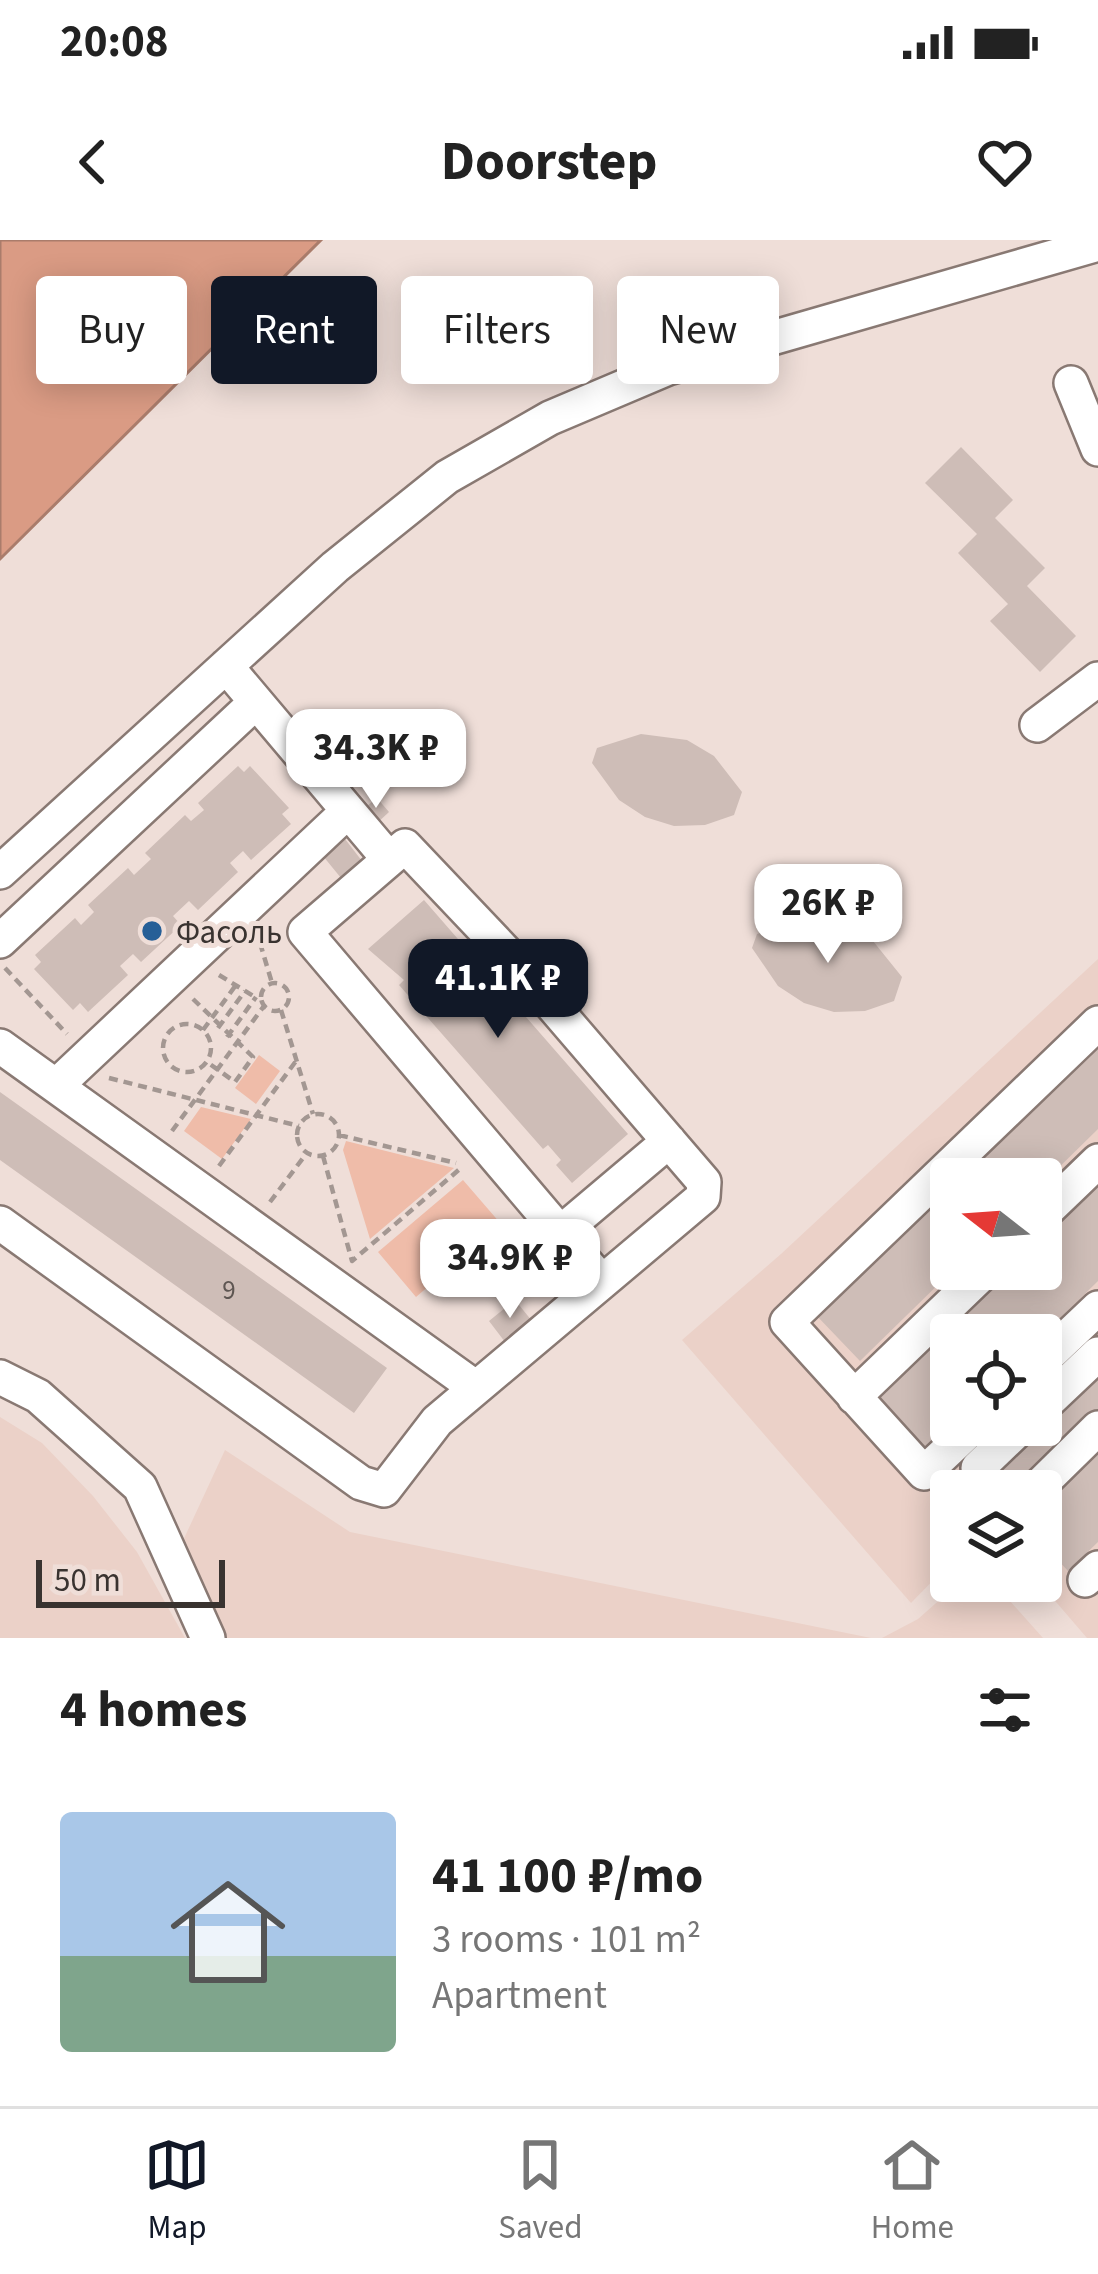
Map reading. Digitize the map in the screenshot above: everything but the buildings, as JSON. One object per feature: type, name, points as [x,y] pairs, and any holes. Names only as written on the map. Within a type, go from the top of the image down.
[{"type":"street","points":[[0,872],[226,666],[447,477],[550,418],[668,368],[1098,244]]},
{"type":"street","points":[[1071,383],[1098,449]]},
{"type":"street","points":[[226,666],[388,858]]},
{"type":"street","points":[[1037,725],[1098,679]]},
{"type":"street","points":[[0,941],[256,702]]},
{"type":"street","points":[[56,1085],[98,1067],[267,887],[348,811]]},
{"type":"street","points":[[0,1222],[361,1483],[384,1490],[437,1421],[703,1197],[704,1182],[410,848],[400,847],[304,932]]},
{"type":"street","points":[[267,887],[602,1282]]},
{"type":"street","points":[[953,1446],[924,1473],[787,1322],[1098,1023]]},
{"type":"street","points":[[0,1046],[476,1388]]},
{"type":"street","points":[[560,1233],[669,1141]]},
{"type":"street","points":[[1062,1196],[1098,1161]]},
{"type":"street","points":[[854,1396],[964,1290]]},
{"type":"street","points":[[1062,1342],[1098,1308]]},
{"type":"street","points":[[1062,1388],[1098,1354]]},
{"type":"street","points":[[0,1377],[38,1396],[140,1487],[208,1638]]},
{"type":"street","points":[[1055,1470],[1098,1428]]},
{"type":"street","points":[[978,1468],[1001,1446]]},
{"type":"path","points":[[260,943],[272,983],[289,991],[281,1010],[313,1114]]},
{"type":"path","points":[[0,962],[98,1067],[196,1100],[299,1126]]},
{"type":"path","points":[[219,975],[281,1010]]},
{"type":"path","points":[[172,1131],[236,1044],[263,988],[272,983]]},
{"type":"path","points":[[203,1030],[236,985]]},
{"type":"path","points":[[218,1028],[245,991]]},
{"type":"path","points":[[193,999],[226,1037],[253,1057],[235,1082],[208,1062]]},
{"type":"path","points":[[226,1037],[260,1001]]},
{"type":"path","points":[[183,1024],[203,1030],[211,1044],[208,1062],[191,1072],[173,1069],[163,1053],[169,1027],[183,1024]]},
{"type":"path","points":[[219,1166],[296,1061]]},
{"type":"path","points":[[313,1114],[329,1117],[339,1135],[337,1146],[323,1156],[306,1153],[297,1141],[299,1126],[313,1114]]},
{"type":"path","points":[[323,1156],[352,1261],[458,1166],[339,1135]]},
{"type":"path","points":[[270,1202],[306,1153]]},
{"type":"shaded area","points":[[0,240],[321,240],[285,276],[211,276],[211,349],[187,373],[187,276],[36,276],[36,384],[176,384],[0,559]]},
{"type":"shaded area","points":[[1098,959],[1098,1638],[1087,1638],[1056,1602],[1062,1602],[1062,1470],[930,1470],[930,1584],[911,1603],[682,1340]]},
{"type":"shaded area","points":[[259,1055],[280,1071],[256,1104],[235,1088]]},
{"type":"shaded area","points":[[201,1107],[251,1119],[222,1159],[184,1131]]},
{"type":"shaded area","points":[[346,1141],[454,1168],[370,1239],[343,1150]]},
{"type":"shaded area","points":[[463,1180],[501,1224],[416,1297],[378,1252]]},
{"type":"shaded area","points":[[0,1417],[42,1443],[93,1496],[137,1552],[185,1638],[0,1638]]},
{"type":"shaded area","points":[[225,1450],[350,1532],[871,1638],[227,1638],[181,1545]]},
{"type":"shaded area","points":[[937,1602],[1011,1602],[1043,1638],[882,1638],[918,1619]]},
{"type":"place","name":"Фасоль","points":[[152,931]]}]
